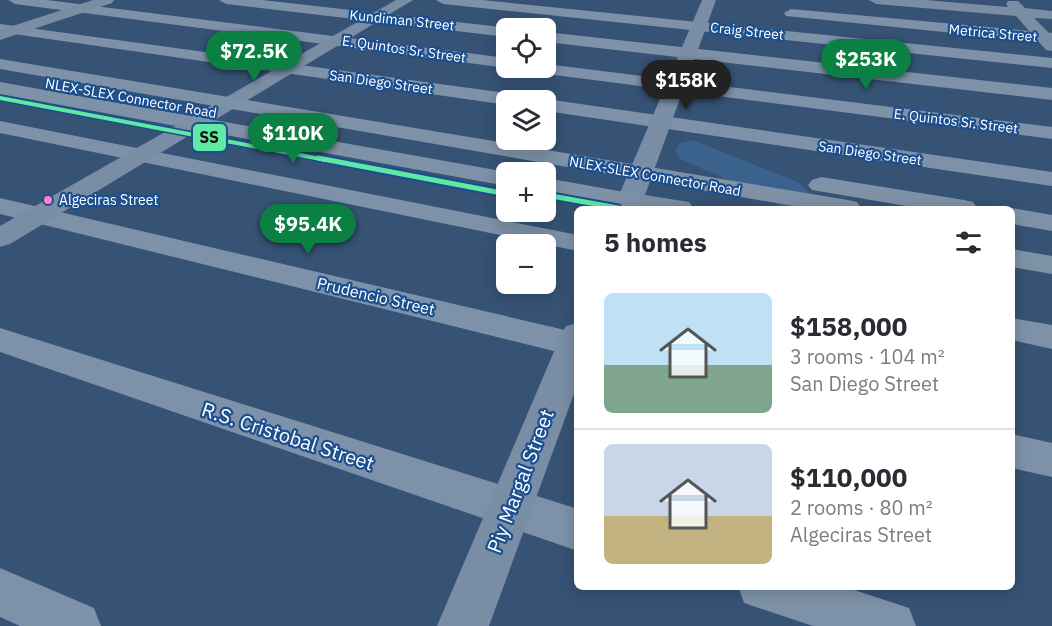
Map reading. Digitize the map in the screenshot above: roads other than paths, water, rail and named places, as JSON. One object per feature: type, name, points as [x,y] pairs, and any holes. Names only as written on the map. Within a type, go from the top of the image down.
[{"type":"highway","name":"NLEX-SLEX Connector Road","points":[[0,64],[844,198]]},
{"type":"highway","name":"NLEX-SLEX Connector Road","points":[[0,76],[162,103],[496,169]]},
{"type":"highway","points":[[123,85],[220,91],[496,132]]},
{"type":"highway","points":[[0,88],[496,177]]},
{"type":"highway","points":[[556,143],[844,198],[940,206]]},
{"type":"highway","name":"NLEX-SLEX Connector Road","points":[[556,181],[727,206]]},
{"type":"highway","points":[[556,182],[629,205]]},
{"type":"highway","points":[[1015,217],[1051,228]]},
{"type":"highway","points":[[1015,235],[1051,228]]},
{"type":"street","name":"E. Quintos Sr. Street","points":[[15,0],[496,62]]},
{"type":"street","points":[[5,31],[107,0]]},
{"type":"street","name":"Kundiman Street","points":[[226,0],[496,31]]},
{"type":"street","points":[[0,238],[406,0]]},
{"type":"street","name":"Craig Street","points":[[442,0],[1052,63]]},
{"type":"street","points":[[876,0],[1052,15]]},
{"type":"street","points":[[1010,0],[1049,41]]},
{"type":"street","points":[[646,206],[629,205],[699,25],[705,4]]},
{"type":"street","name":"Metrica Street","points":[[775,12],[1049,41]]},
{"type":"street","name":"San Diego Street","points":[[5,31],[496,98]]},
{"type":"street","points":[[556,38],[1052,94]]},
{"type":"street","name":"E. Quintos Sr. Street","points":[[556,70],[1052,133]]},
{"type":"street","name":"San Diego Street","points":[[556,106],[1052,179]]},
{"type":"street","points":[[0,127],[574,242]]},
{"type":"street","points":[[556,183],[599,206]]},
{"type":"street","name":"Prudencio Street","points":[[0,206],[574,341]]},
{"type":"street","points":[[1015,261],[1052,267]]},
{"type":"street","points":[[1015,330],[1052,337]]},
{"type":"street","name":"R.S. Cristobal Street","points":[[0,340],[509,510],[574,529]]},
{"type":"street","name":"Piy Margal Street","points":[[464,626],[574,346]]},
{"type":"street","points":[[1015,452],[1052,460]]},
{"type":"street","points":[[774,590],[891,626]]},
{"type":"street","points":[[0,592],[76,626]]},
{"type":"waterway","points":[[693,151],[786,191],[800,206]]},
{"type":"place","name":"Algeciras Street","points":[[48,200]]}]
